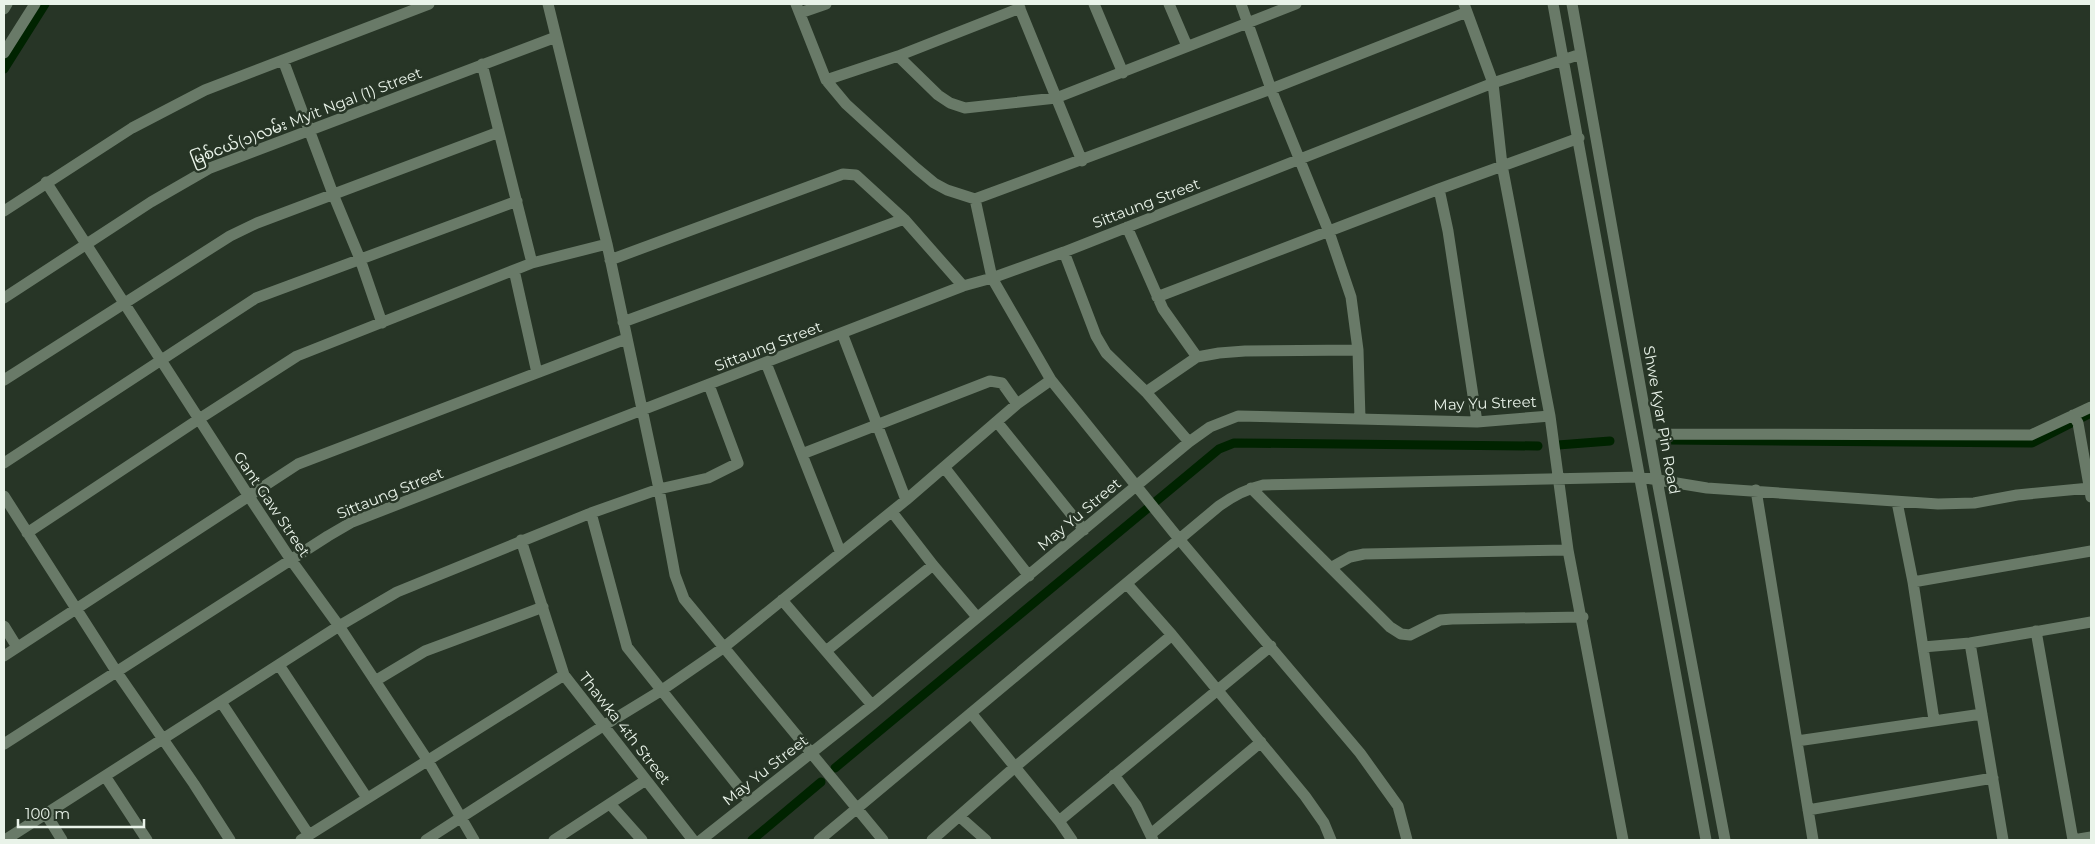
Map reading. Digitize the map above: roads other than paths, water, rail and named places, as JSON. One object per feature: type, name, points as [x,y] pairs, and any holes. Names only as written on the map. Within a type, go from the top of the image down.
[{"type":"street","points":[[4,9],[7,4]]},
{"type":"street","points":[[4,53],[35,4]]},
{"type":"street","points":[[4,210],[46,182],[161,112],[205,90],[429,4]]},
{"type":"street","points":[[548,4],[607,244],[659,489],[675,575],[684,599],[883,840]]},
{"type":"street","points":[[826,4],[798,9],[826,80],[846,104],[916,168],[947,190],[975,199],[1082,161],[1272,89],[1465,8],[1493,84],[1502,165],[1550,416],[1568,550],[1583,617],[1623,840]]},
{"type":"street","points":[[1094,4],[1123,73]]},
{"type":"street","points":[[1170,4],[1187,46]]},
{"type":"street","points":[[1241,4],[1299,160],[1329,232],[1351,297],[1358,350],[1360,419]]},
{"type":"street","points":[[898,56],[938,95],[950,103],[965,108],[1056,98],[1296,4]]},
{"type":"street","name":"Shwe Kyar Pin Road","points":[[1552,4],[1579,138],[1706,840]]},
{"type":"street","name":"Shwe Kyar Pin Road","points":[[1572,4],[1657,480],[1725,840]]},
{"type":"street","points":[[826,80],[898,56],[1019,6],[1082,161]]},
{"type":"street","name":"မြစ်ငယ်(၁)လမ်း Myit Ngal (1) Street","points":[[4,298],[193,176],[308,129],[556,37]]},
{"type":"street","name":"Sittaung Street","points":[[4,744],[352,522],[963,286],[992,278],[1064,252],[1493,84],[1581,54]]},
{"type":"street","points":[[283,60],[332,194],[360,259],[382,323]]},
{"type":"street","points":[[482,64],[532,263]]},
{"type":"street","points":[[4,380],[122,303],[230,236],[257,223],[332,194],[499,132]]},
{"type":"street","points":[[1157,297],[1502,165],[1579,138]]},
{"type":"street","points":[[610,260],[843,174],[856,175],[904,219],[963,286]]},
{"type":"street","name":"Gant Gaw Street","points":[[46,182],[84,245],[248,495],[291,560],[339,626],[428,761],[474,840]]},
{"type":"street","points":[[1439,189],[1448,231],[1477,422]]},
{"type":"street","points":[[975,199],[992,278],[1051,380],[1179,539],[1360,753],[1398,806],[1407,840]]},
{"type":"street","points":[[4,463],[256,298],[517,201]]},
{"type":"street","points":[[623,322],[904,219]]},
{"type":"street","points":[[1127,227],[1157,297],[1175,327],[1197,357]]},
{"type":"street","points":[[27,533],[297,356],[532,263],[607,244]]},
{"type":"street","points":[[1064,252],[1096,336],[1106,353],[1146,392],[1189,442]]},
{"type":"street","points":[[514,270],[537,373]]},
{"type":"street","points":[[842,333],[906,500]]},
{"type":"street","points":[[4,656],[298,464],[626,339]]},
{"type":"street","points":[[1146,392],[1197,357],[1245,351],[1358,350]]},
{"type":"street","points":[[766,363],[840,552]]},
{"type":"street","points":[[426,840],[662,690],[723,648],[892,512],[1017,404],[1051,380]]},
{"type":"street","points":[[802,454],[990,381],[1002,383],[1017,404]]},
{"type":"street","points":[[5,840],[339,626],[397,592],[591,513],[659,489],[708,478],[738,463],[710,385]]},
{"type":"street","points":[[1650,434],[2031,435],[2091,407]]},
{"type":"street","name":"May Yu Street","points":[[701,840],[872,705],[1136,485],[1210,427],[1238,416],[1477,422],[1550,416]]},
{"type":"street","points":[[819,840],[1179,539],[1232,496],[1251,488],[1263,486],[1640,477],[1687,486],[1896,502],[1974,504],[2018,495],[2090,493],[2078,423],[2074,416]]},
{"type":"street","points":[[997,422],[1084,530]]},
{"type":"street","points":[[944,467],[1029,576]]},
{"type":"street","points":[[1251,488],[1390,627],[1402,634],[1410,635],[1440,620],[1452,618],[1583,617]]},
{"type":"street","points":[[1756,490],[1813,840]]},
{"type":"street","points":[[4,496],[116,671],[230,840]]},
{"type":"street","points":[[1896,502],[1913,582],[1934,720]]},
{"type":"street","points":[[892,512],[976,617]]},
{"type":"street","points":[[591,513],[626,647],[750,801]]},
{"type":"street","name":"Thawka 4th Street","points":[[521,540],[564,675],[693,840]]},
{"type":"street","points":[[1332,567],[1350,557],[1364,554],[1568,550]]},
{"type":"street","points":[[1913,582],[2091,551]]},
{"type":"street","points":[[826,651],[933,565]]},
{"type":"street","points":[[1127,584],[1172,635],[1305,796],[1324,823],[1331,840]]},
{"type":"street","points":[[782,600],[872,705]]},
{"type":"street","points":[[375,681],[425,651],[543,607]]},
{"type":"street","points":[[1923,647],[1970,643],[2091,622]]},
{"type":"street","points":[[4,626],[17,647]]},
{"type":"street","points":[[2036,631],[2073,840],[2091,837]]},
{"type":"street","points":[[932,840],[1015,767],[1172,635]]},
{"type":"street","points":[[1970,643],[2003,840]]},
{"type":"street","points":[[1060,821],[1270,646]]},
{"type":"street","points":[[279,665],[368,798]]},
{"type":"street","points":[[221,702],[306,837],[564,675]]},
{"type":"street","points":[[971,713],[1060,821],[1072,840]]},
{"type":"street","points":[[1797,741],[1982,714]]},
{"type":"street","points":[[1114,775],[1130,795],[1152,837],[1261,742]]},
{"type":"street","points":[[105,776],[147,840]]},
{"type":"street","points":[[1808,810],[1993,778]]},
{"type":"street","points":[[555,840],[646,780]]},
{"type":"street","points":[[610,804],[642,840]]},
{"type":"street","points":[[46,814],[62,840]]},
{"type":"street","points":[[960,817],[986,840]]},
{"type":"waterway","points":[[4,69],[45,4]]},
{"type":"waterway","points":[[1668,440],[2032,443],[2091,413]]},
{"type":"waterway","points":[[1558,445],[1610,441]]},
{"type":"waterway","points":[[835,768],[1219,449],[1234,443],[1538,446]]},
{"type":"waterway","points":[[752,840],[821,782]]}]
